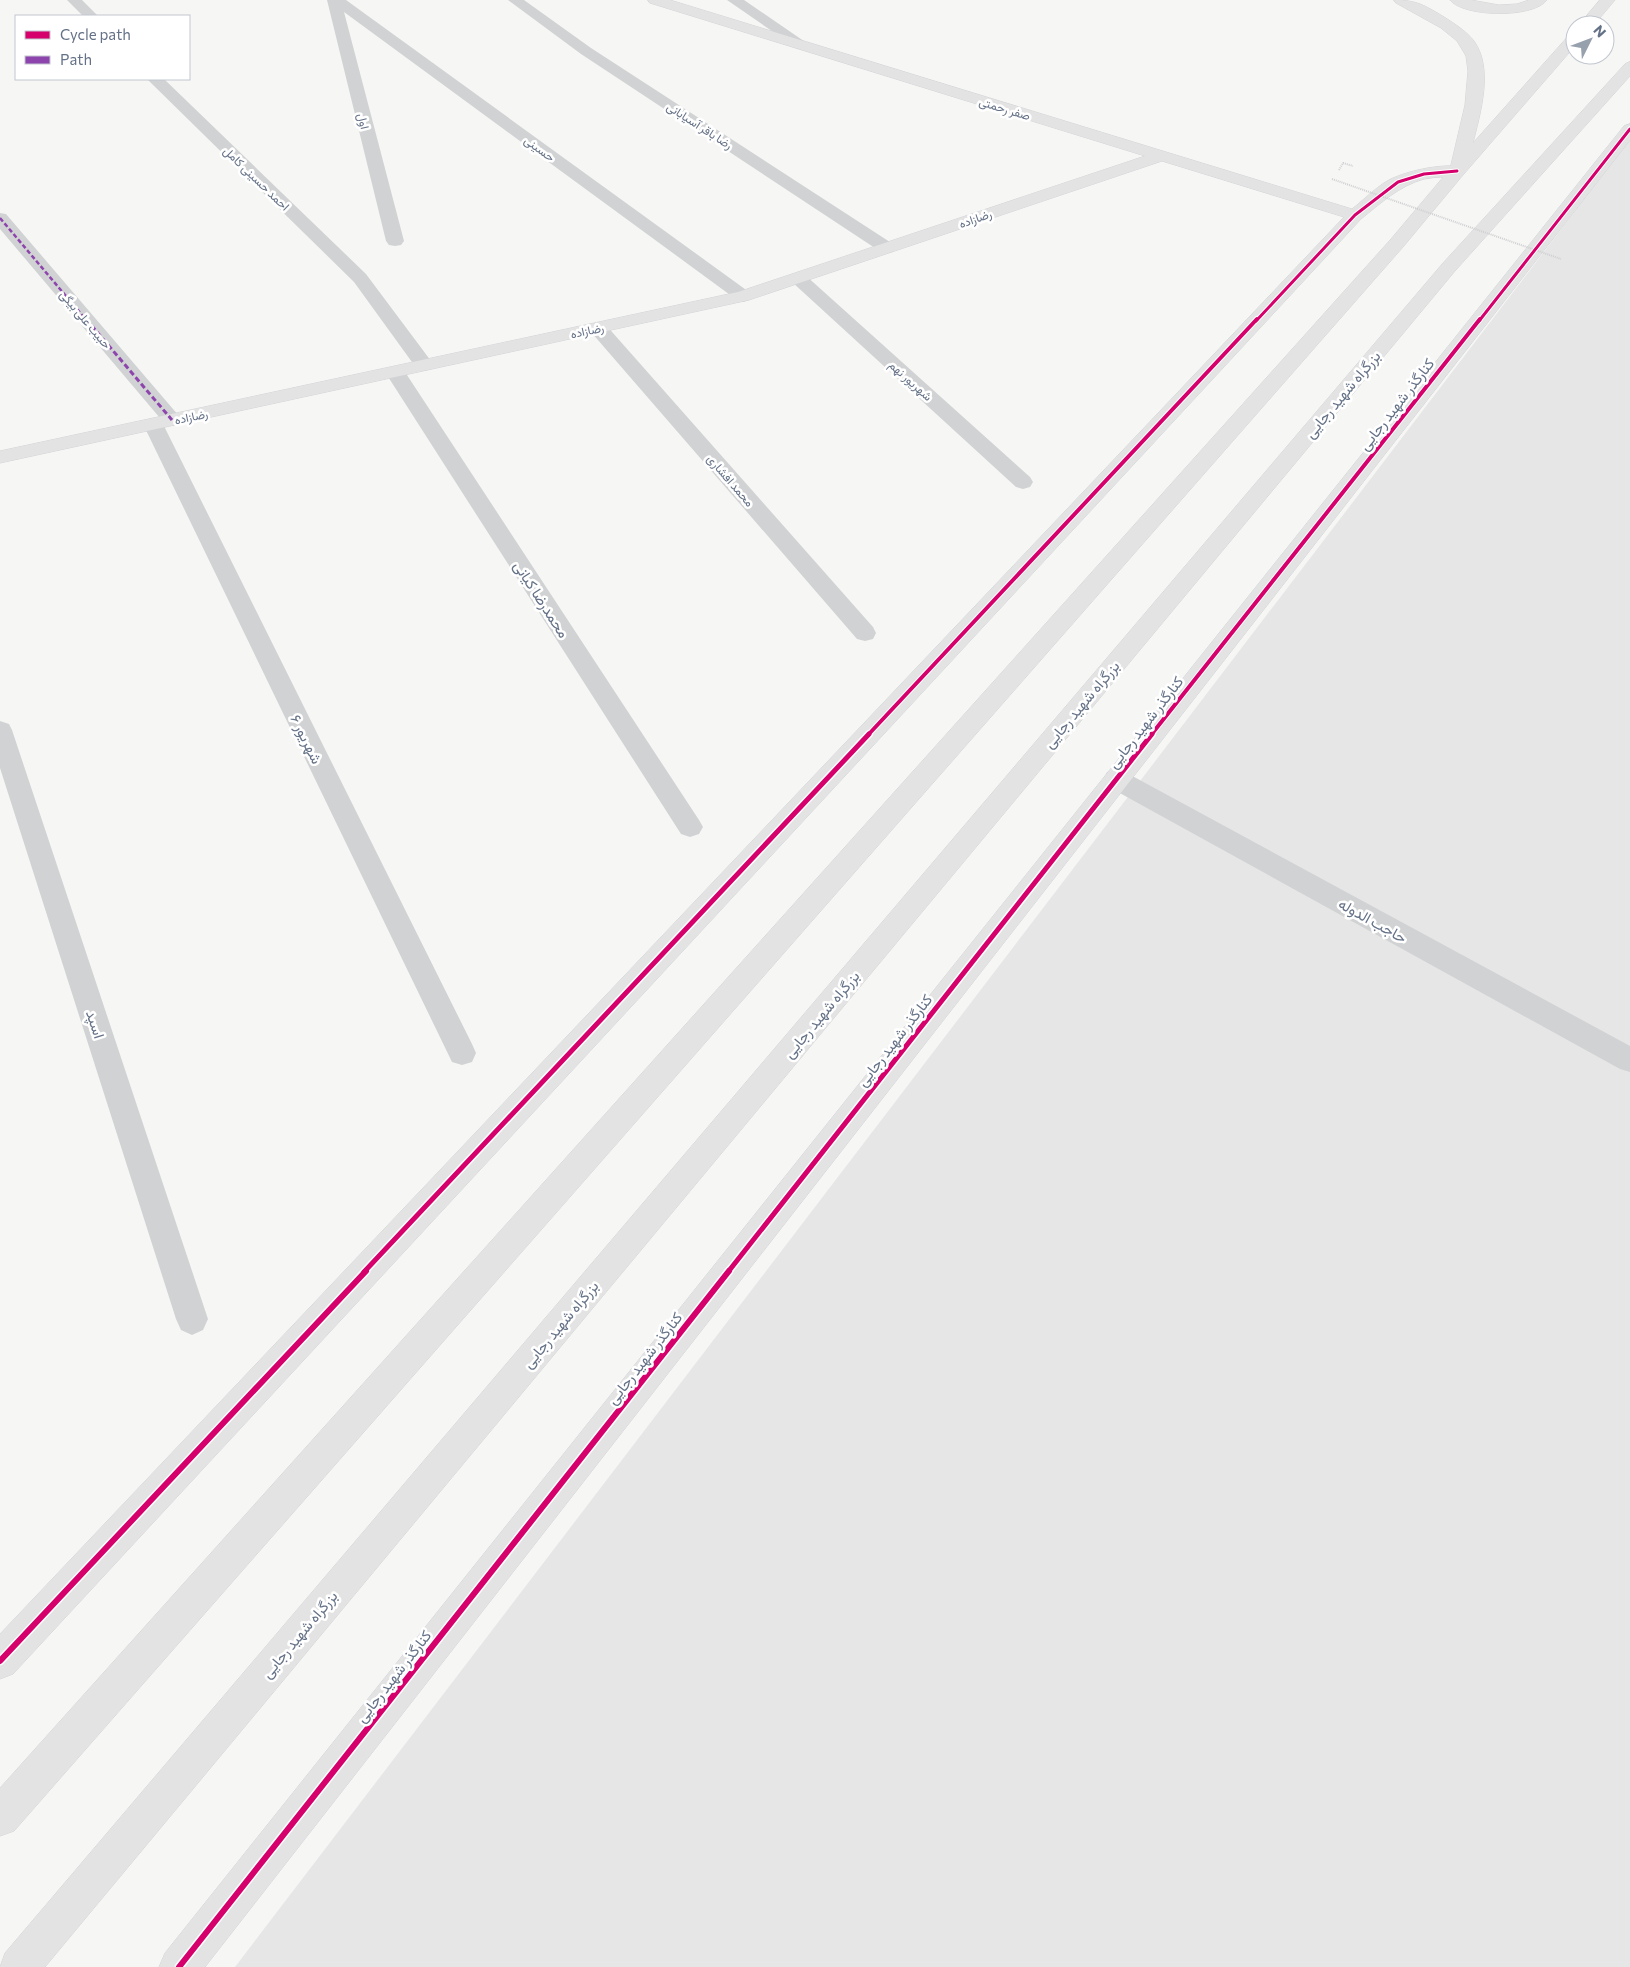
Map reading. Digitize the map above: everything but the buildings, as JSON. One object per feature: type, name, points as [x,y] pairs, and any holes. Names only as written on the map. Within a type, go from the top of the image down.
[{"type":"main road","name":"صفر رحمتی","points":[[655,0],[1355,215]]},
{"type":"main road","points":[[1401,0],[1444,23],[1468,44],[1476,68],[1476,91],[1457,172]]},
{"type":"main road","points":[[1457,0],[1483,9],[1506,10],[1531,5],[1540,0]]},
{"type":"main road","points":[[1595,15],[1608,0]]},
{"type":"main road","points":[[0,1817],[1397,244],[1565,48]]},
{"type":"main road","name":"بزرگراه شهید رجایی","points":[[19,1967],[1442,274],[1630,67]]},
{"type":"main road","name":"کنارگذر شهید رجایی","points":[[180,1967],[1116,778],[1630,130]]},
{"type":"main road","name":"رضازاده","points":[[0,457],[743,296],[1160,156]]},
{"type":"main road","points":[[0,1662],[1355,215],[1398,182],[1424,174],[1457,172]]},
{"type":"street","points":[[74,0],[90,15]]},
{"type":"street","name":"اول","points":[[336,0],[395,241]]},
{"type":"street","name":"حسینی","points":[[336,0],[743,296]]},
{"type":"street","name":"رضا باقر آسیابانی","points":[[515,0],[586,51],[887,248]]},
{"type":"street","points":[[734,0],[803,46]]},
{"type":"street","name":"احمد حسینی کامل","points":[[156,80],[360,278],[424,365]]},
{"type":"street","name":"حبیب علی بیگی","points":[[0,218],[162,422]]},
{"type":"street","name":"شهریور نهم","points":[[798,278],[1023,482]]},
{"type":"street","name":"محمد افشاری","points":[[598,328],[865,633]]},
{"type":"street","name":"محمدرضا کیانی","points":[[395,372],[690,827]]},
{"type":"street","name":"شهریور ۶","points":[[162,422],[462,1054]]},
{"type":"street","name":"اسپد","points":[[0,730],[192,1318]]},
{"type":"street","name":"حاجب الدوله","points":[[1116,778],[1630,1060]]},
{"type":"path","points":[[1332,179],[1561,259]]},
{"type":"shaded area","points":[[1630,139],[1630,1967],[235,1967]]},
{"type":"marked path","points":[[0,218],[172,420]]},
{"type":"cycle path","points":[[179,1967],[1630,129]]},
{"type":"cycle path","points":[[0,1661],[1355,215],[1398,182],[1424,174],[1457,171]]}]
